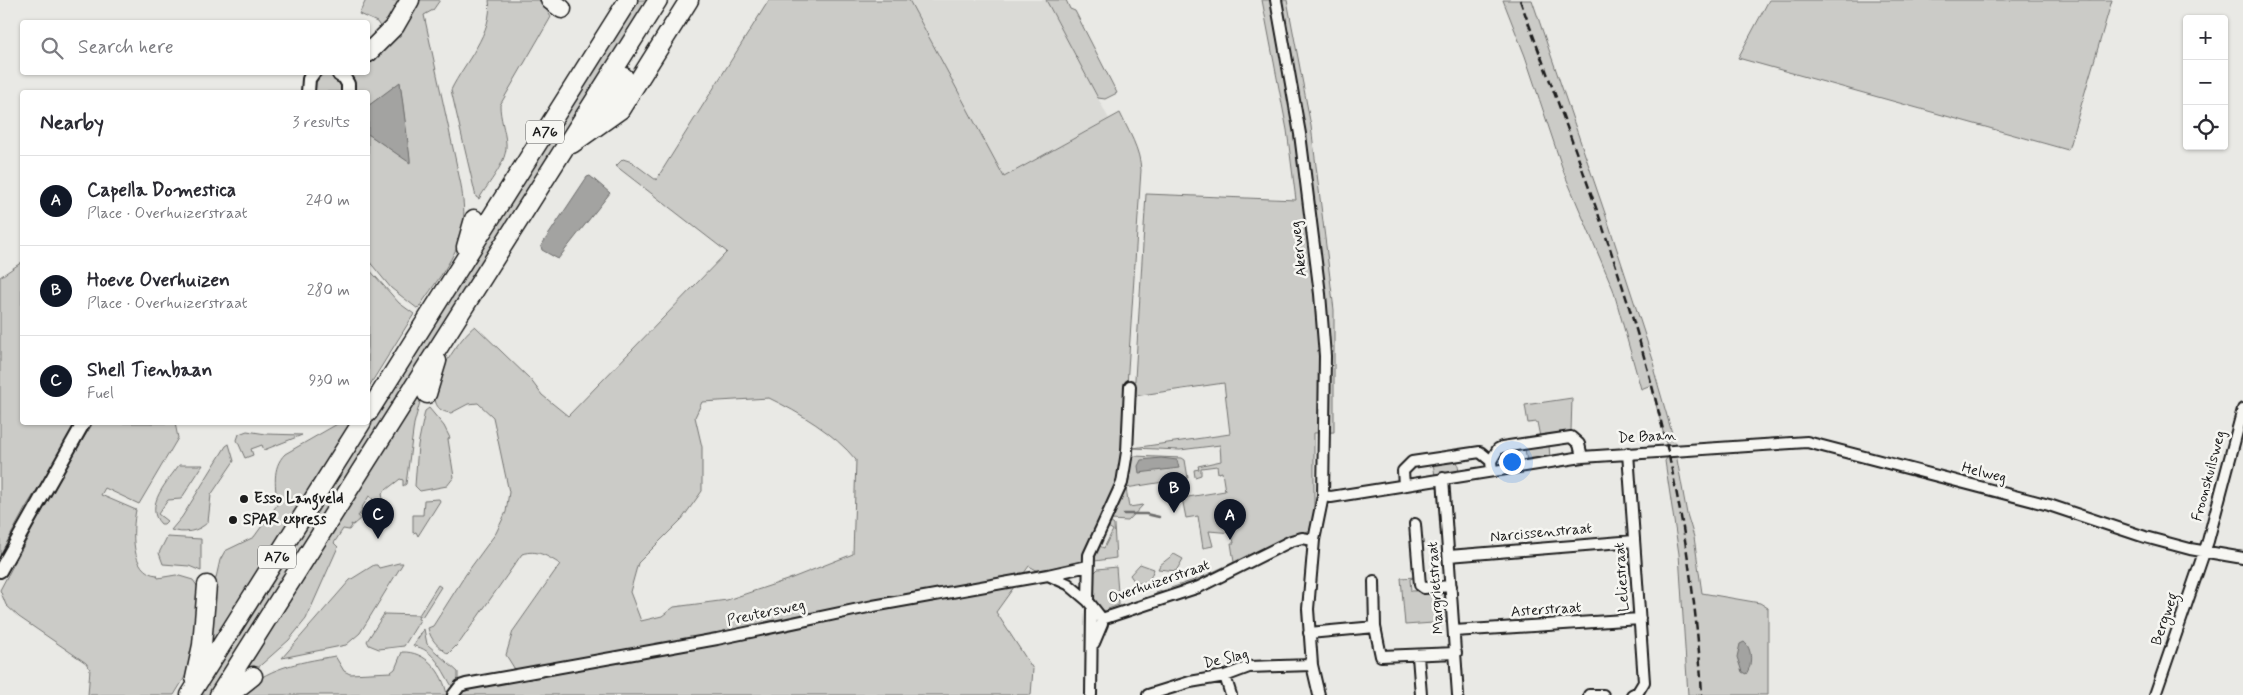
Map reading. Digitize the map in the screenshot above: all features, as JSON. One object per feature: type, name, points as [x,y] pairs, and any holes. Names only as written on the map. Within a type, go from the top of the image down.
[{"type":"highway","points":[[370,51],[395,26],[410,0]]},
{"type":"highway","name":"A76","points":[[370,410],[628,0]]},
{"type":"highway","name":"A76","points":[[220,695],[658,0]]},
{"type":"highway","name":"A76","points":[[596,128],[614,93],[672,0]]},
{"type":"highway","name":"A76","points":[[566,148],[620,110],[690,0]]},
{"type":"highway","name":"A76","points":[[462,264],[474,220]]},
{"type":"highway","name":"A76","points":[[427,394],[444,339]]},
{"type":"highway","name":"A76","points":[[370,394],[390,378]]},
{"type":"highway","name":"A76","points":[[191,693],[360,425]]},
{"type":"highway","name":"A76","points":[[191,693],[202,646],[206,585]]},
{"type":"highway","points":[[228,695],[253,676]]},
{"type":"street","name":"Akerweg","points":[[1276,0],[1300,134],[1320,294],[1325,356],[1324,496],[1314,540],[1309,581],[1309,633],[1312,665],[1319,695]]},
{"type":"street","points":[[307,90],[309,79],[312,75]]},
{"type":"street","points":[[343,75],[348,84],[348,90]]},
{"type":"street","name":"Overhuizerstraat","points":[[1130,386],[1127,452],[1122,483],[1114,505],[1090,550],[1088,566],[1090,605],[1102,619],[1199,587],[1292,541],[1302,538],[1314,540]]},
{"type":"street","name":"Froonskuilsweg","points":[[2203,551],[2243,409]]},
{"type":"street","points":[[0,571],[82,425]]},
{"type":"street","points":[[1491,466],[1498,449],[1502,447],[1571,437],[1579,444],[1582,457]]},
{"type":"street","name":"Helweg","points":[[1713,448],[1792,442],[1824,445],[2049,505],[2114,528],[2203,551],[2243,558]]},
{"type":"street","name":"De Baan","points":[[1324,496],[1444,478],[1491,466],[1628,452],[1713,448]]},
{"type":"street","name":"De Baan","points":[[1404,485],[1403,471],[1412,462],[1477,452],[1491,466]]},
{"type":"street","name":"Leliestraat","points":[[1628,452],[1644,682],[1638,692],[1632,695]]},
{"type":"street","name":"Margrietstraat","points":[[1444,478],[1458,695]]},
{"type":"street","points":[[1415,524],[1420,585],[1424,588],[1450,586]]},
{"type":"street","name":"Narcissenstraat","points":[[1449,556],[1634,541]]},
{"type":"street","name":"Bergweg","points":[[2155,695],[2203,551]]},
{"type":"street","name":"Preutersweg","points":[[453,695],[460,686],[466,684],[717,639],[948,592],[1048,576],[1088,566]]},
{"type":"street","points":[[1048,576],[1068,584],[1090,605],[1093,644],[1090,670],[1091,695]]},
{"type":"street","points":[[1374,580],[1375,627],[1381,656],[1456,653]]},
{"type":"street","points":[[1093,644],[1102,624],[1102,619]]},
{"type":"street","name":"Asterstraat","points":[[1454,631],[1640,619]]},
{"type":"street","points":[[1309,633],[1375,627]]},
{"type":"street","points":[[1418,656],[1421,695]]},
{"type":"street","name":"De Slag","points":[[1150,695],[1190,682],[1225,676],[1249,667],[1312,665]]},
{"type":"street","points":[[1225,676],[1231,695]]},
{"type":"street","points":[[1589,695],[1603,695]]},
{"type":"shaded area","points":[[366,0],[406,0],[383,31],[377,22],[359,14]]},
{"type":"shaded area","points":[[416,0],[440,0],[433,10],[424,15],[461,185],[464,216],[460,238],[451,260],[418,309],[391,288],[370,262],[370,135],[410,162],[400,83],[370,105],[370,90],[350,90],[348,75],[370,75],[370,57]]},
{"type":"shaded area","points":[[489,0],[540,0],[551,17],[500,105],[506,150],[501,165],[479,199],[476,197],[451,90],[483,35],[487,24]]},
{"type":"shaded area","points":[[635,0],[652,0],[213,695],[197,695],[367,425],[370,425],[370,420]]},
{"type":"shaded area","points":[[769,0],[909,0],[1004,177],[1120,113],[1136,148],[1141,170],[1122,462],[1118,479],[1085,564],[1040,572],[1029,566],[996,612],[1033,669],[1031,695],[459,695],[467,681],[516,671],[506,655],[513,631],[560,564],[537,553],[522,554],[460,642],[448,654],[433,640],[428,628],[433,626],[466,574],[496,533],[506,512],[509,492],[493,417],[478,403],[468,404],[451,413],[440,409],[435,399],[436,387],[441,372],[458,344],[475,326],[530,379],[542,395],[568,416],[727,252],[616,166],[623,159],[632,162],[656,180]],"holes":[[[769,398],[827,432],[856,460],[853,554],[787,580],[727,600],[674,607],[662,616],[641,621],[630,592],[638,563],[682,519],[702,491],[702,447],[695,417],[702,402]]]},
{"type":"shaded area","points":[[909,0],[1046,0],[1109,119],[1004,177]]},
{"type":"shaded area","points":[[1046,0],[1066,0],[1070,9],[1075,11],[1117,93],[1105,99],[1098,98]]},
{"type":"shaded area","points":[[1262,0],[1287,0],[1311,126],[1334,310],[1334,432],[1314,433],[1314,528],[1212,578],[1157,597],[1156,593],[1200,578],[1234,562],[1231,543],[1234,543],[1232,533],[1209,531],[1213,546],[1203,548],[1198,516],[1186,518],[1182,498],[1225,491],[1222,472],[1218,473],[1217,466],[1201,468],[1201,475],[1195,477],[1194,470],[1199,469],[1198,466],[1221,461],[1220,445],[1180,450],[1133,448],[1230,434],[1224,383],[1134,396],[1146,194],[1296,200],[1287,130]]},
{"type":"shaded area","points":[[1503,0],[1532,0],[1655,366],[1654,371],[1676,447],[1667,447],[1651,385],[1641,389],[1613,289],[1564,173],[1525,56]]},
{"type":"shaded area","points":[[1769,0],[2112,0],[2068,150],[1738,58]]},
{"type":"shaded area","points":[[323,75],[335,75],[341,83],[341,90],[313,90],[314,82]]},
{"type":"shaded area","points":[[400,82],[410,163],[370,135],[370,104]]},
{"type":"shaded area","points":[[590,176],[610,193],[558,259],[542,250],[541,246],[587,177]]},
{"type":"shaded area","points":[[20,263],[20,425],[78,425],[26,507],[0,555],[0,277]]},
{"type":"shaded area","points":[[370,270],[399,303],[414,314],[370,385]]},
{"type":"shaded area","points":[[424,387],[414,424],[406,484],[403,486],[403,480],[400,479],[382,493],[383,500],[370,516],[363,518],[360,515],[373,499],[369,496],[358,516],[361,518],[353,525],[351,524],[352,526],[349,530],[343,529],[334,543],[338,547],[306,619],[289,640],[236,687]]},
{"type":"shaded area","points":[[1572,398],[1571,432],[1540,437],[1537,422],[1528,423],[1525,405]]},
{"type":"shaded area","points":[[429,408],[444,426],[450,438],[448,439],[454,477],[447,486],[420,491],[415,486],[418,445],[425,411]]},
{"type":"shaded area","points":[[92,425],[175,425],[178,438],[139,504],[105,488],[101,495],[136,510],[134,528],[135,549],[137,559],[142,567],[148,572],[157,575],[158,578],[176,575],[193,580],[200,590],[201,603],[188,672],[174,695],[88,695],[90,669],[86,663],[19,617],[6,605],[0,590],[66,466]]},
{"type":"shaded area","points":[[336,425],[353,425],[208,654],[213,591],[220,560],[225,551],[254,537],[277,505],[276,472],[285,454]]},
{"type":"shaded area","points":[[247,431],[266,434],[302,435],[264,450],[262,445],[251,449],[253,455],[245,458],[237,440],[239,434]]},
{"type":"shaded area","points":[[229,444],[234,461],[211,495],[208,522],[200,528],[191,531],[171,530],[182,517]]},
{"type":"shaded area","points":[[1549,445],[1550,458],[1527,462],[1525,449]]},
{"type":"shaded area","points":[[1676,454],[1687,514],[1694,537],[1702,593],[1760,603],[1768,608],[1768,695],[1688,695],[1679,554],[1665,461],[1669,455]]},
{"type":"shaded area","points":[[1133,456],[1182,458],[1185,460],[1188,478],[1126,488],[1129,507],[1143,505],[1128,521],[1111,520],[1125,488],[1130,459]]},
{"type":"shaded area","points":[[1161,458],[1177,460],[1179,468],[1139,473],[1138,466],[1141,460]]},
{"type":"shaded area","points":[[1457,459],[1459,472],[1435,476],[1433,463]]},
{"type":"shaded area","points":[[179,465],[203,465],[181,499],[168,500],[158,514],[167,521],[161,524],[156,517],[156,502],[159,494]]},
{"type":"shaded area","points":[[439,499],[440,501],[418,536],[416,532],[413,533],[413,515],[423,515],[424,500]]},
{"type":"shaded area","points":[[1110,522],[1114,525],[1116,558],[1095,561],[1093,559],[1097,545],[1104,548],[1113,530],[1106,526]]},
{"type":"shaded area","points":[[167,537],[201,539],[201,571],[189,566],[163,564],[159,553]]},
{"type":"shaded area","points":[[1174,554],[1183,559],[1176,571],[1158,569],[1160,565]]},
{"type":"shaded area","points":[[403,563],[360,633],[346,645],[282,658],[350,580],[374,565],[377,565],[379,568]]},
{"type":"shaded area","points":[[1140,564],[1154,569],[1149,581],[1136,584],[1130,575]]},
{"type":"shaded area","points":[[1116,567],[1119,605],[1108,609],[1108,612],[1098,606],[1094,597],[1093,574],[1098,569]]},
{"type":"shaded area","points":[[1416,577],[1410,579],[1411,591],[1445,590],[1447,622],[1405,625],[1401,578]]},
{"type":"shaded area","points":[[438,585],[441,587],[422,617],[419,615]]},
{"type":"shaded area","points":[[384,614],[419,615],[418,619],[420,620],[404,646],[379,649],[369,645],[367,641]]},
{"type":"shaded area","points":[[424,629],[427,644],[458,672],[458,681],[453,688],[432,656],[427,651],[413,646]]},
{"type":"shaded area","points":[[1744,642],[1749,649],[1751,658],[1746,674],[1742,672],[1737,657],[1740,644]]},
{"type":"shaded area","points":[[402,652],[419,655],[432,664],[442,678],[447,695],[237,695],[249,685],[272,672],[294,664],[335,656],[344,671],[350,674],[391,672],[395,669]]},
{"type":"waterway","points":[[1124,514],[1146,514],[1159,517]]},
{"type":"railway","points":[[1520,0],[1620,277],[1648,371],[1668,451],[1684,532],[1695,613],[1702,695]]},
{"type":"place","name":"Esso Langveld","points":[[244,499]]},
{"type":"place","name":"Hoeve Overhuizen","points":[[1174,513]]},
{"type":"place","name":"SPAR express","points":[[233,520]]},
{"type":"place","name":"Shell Tienbaan","points":[[378,539]]},
{"type":"place","name":"Capella Domestica","points":[[1230,540]]}]
